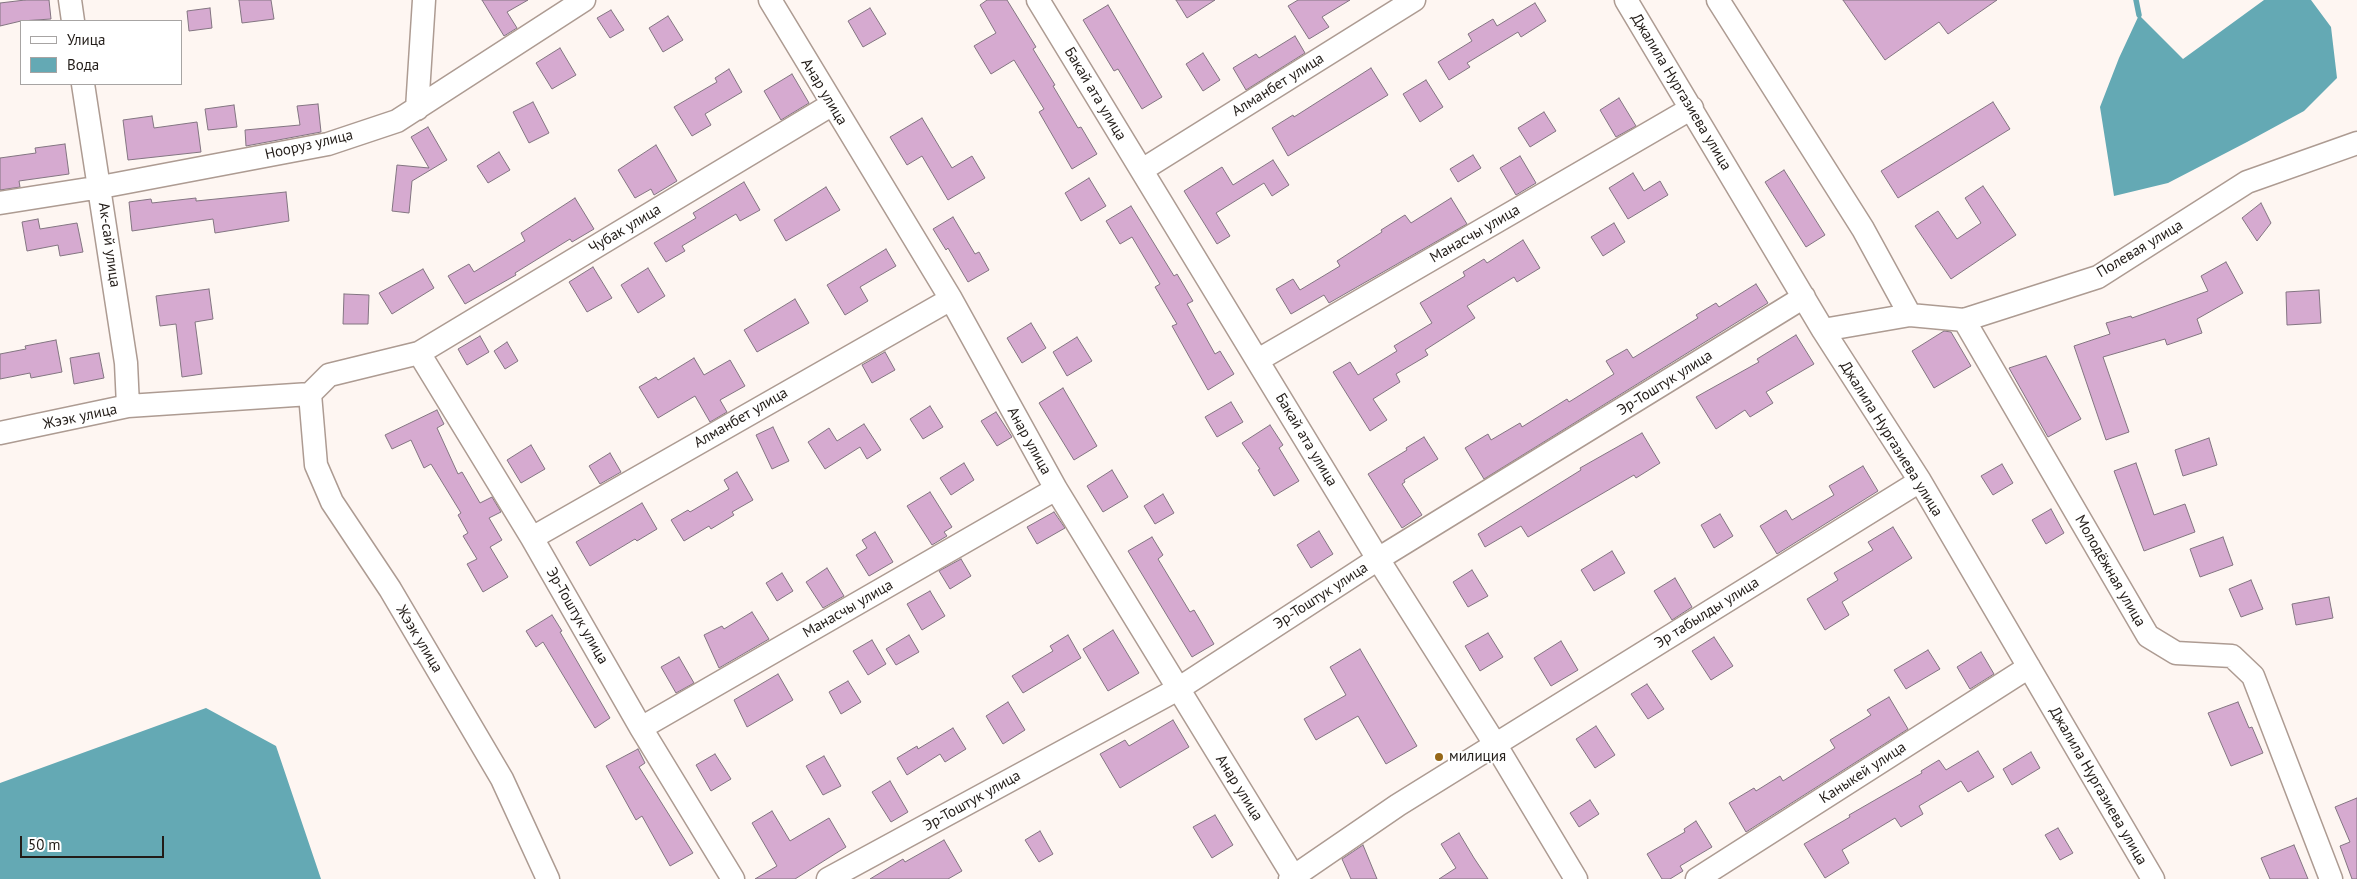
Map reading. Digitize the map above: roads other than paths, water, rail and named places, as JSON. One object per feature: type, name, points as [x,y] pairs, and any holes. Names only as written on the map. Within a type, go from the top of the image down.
[{"type":"street","points":[[70,0],[73,20]]},
{"type":"street","points":[[417,109],[424,0]]},
{"type":"street","name":"Нооруз улица","points":[[0,203],[101,187],[328,144],[397,121],[584,0]]},
{"type":"street","name":"Анар улица","points":[[770,0],[831,105],[950,299],[1056,489],[1293,878]]},
{"type":"street","name":"Бакай ата улица","points":[[1038,0],[1378,560],[1495,744],[1576,879]]},
{"type":"street","name":"Алманбет улица","points":[[1142,170],[1414,0]]},
{"type":"street","name":"Джалила Нургазиева улица","points":[[1626,0],[1823,330],[1920,481],[2151,878]]},
{"type":"street","points":[[1718,0],[1863,229],[1910,315]]},
{"type":"street","name":"Ак-сай улица","points":[[84,85],[126,363],[128,406]]},
{"type":"street","name":"Чубак улица","points":[[419,353],[831,105]]},
{"type":"street","name":"Манасчы улица","points":[[1258,360],[1692,108]]},
{"type":"street","name":"Полевая улица","points":[[1823,330],[1910,315],[1964,320],[2098,277],[2248,182],[2357,143]]},
{"type":"street","name":"Эр-Тоштук улица","points":[[828,879],[1178,689],[1378,560],[1804,297]]},
{"type":"street","name":"Алманбет улица","points":[[532,538],[950,299]]},
{"type":"street","name":"Молодёжная улица","points":[[1964,320],[2148,636],[2176,653],[2232,656],[2252,676],[2331,879]]},
{"type":"street","points":[[310,394],[328,375],[419,353]]},
{"type":"street","name":"Эр-Тоштук улица","points":[[419,353],[532,538],[641,728],[733,879]]},
{"type":"street","name":"Жээк улица","points":[[0,433],[128,406],[310,394],[316,465],[332,502],[390,589],[502,779],[548,879]]},
{"type":"street","name":"Эр табылды улица","points":[[1293,878],[1398,805],[1920,481]]},
{"type":"street","name":"Манасчы улица","points":[[641,728],[1056,489]]},
{"type":"street","name":"Каныкей улица","points":[[1697,879],[2028,667]]},
{"type":"water","points":[[2264,0],[2311,0],[2331,27],[2337,78],[2304,111],[2247,142],[2168,183],[2114,196],[2100,107],[2119,58],[2139,15],[2183,59]]},
{"type":"water","points":[[206,708],[276,746],[321,879],[0,879],[0,783]]},
{"type":"waterway","points":[[2136,0],[2139,15]]},
{"type":"place","name":"милиция","points":[[1439,757]]}]
